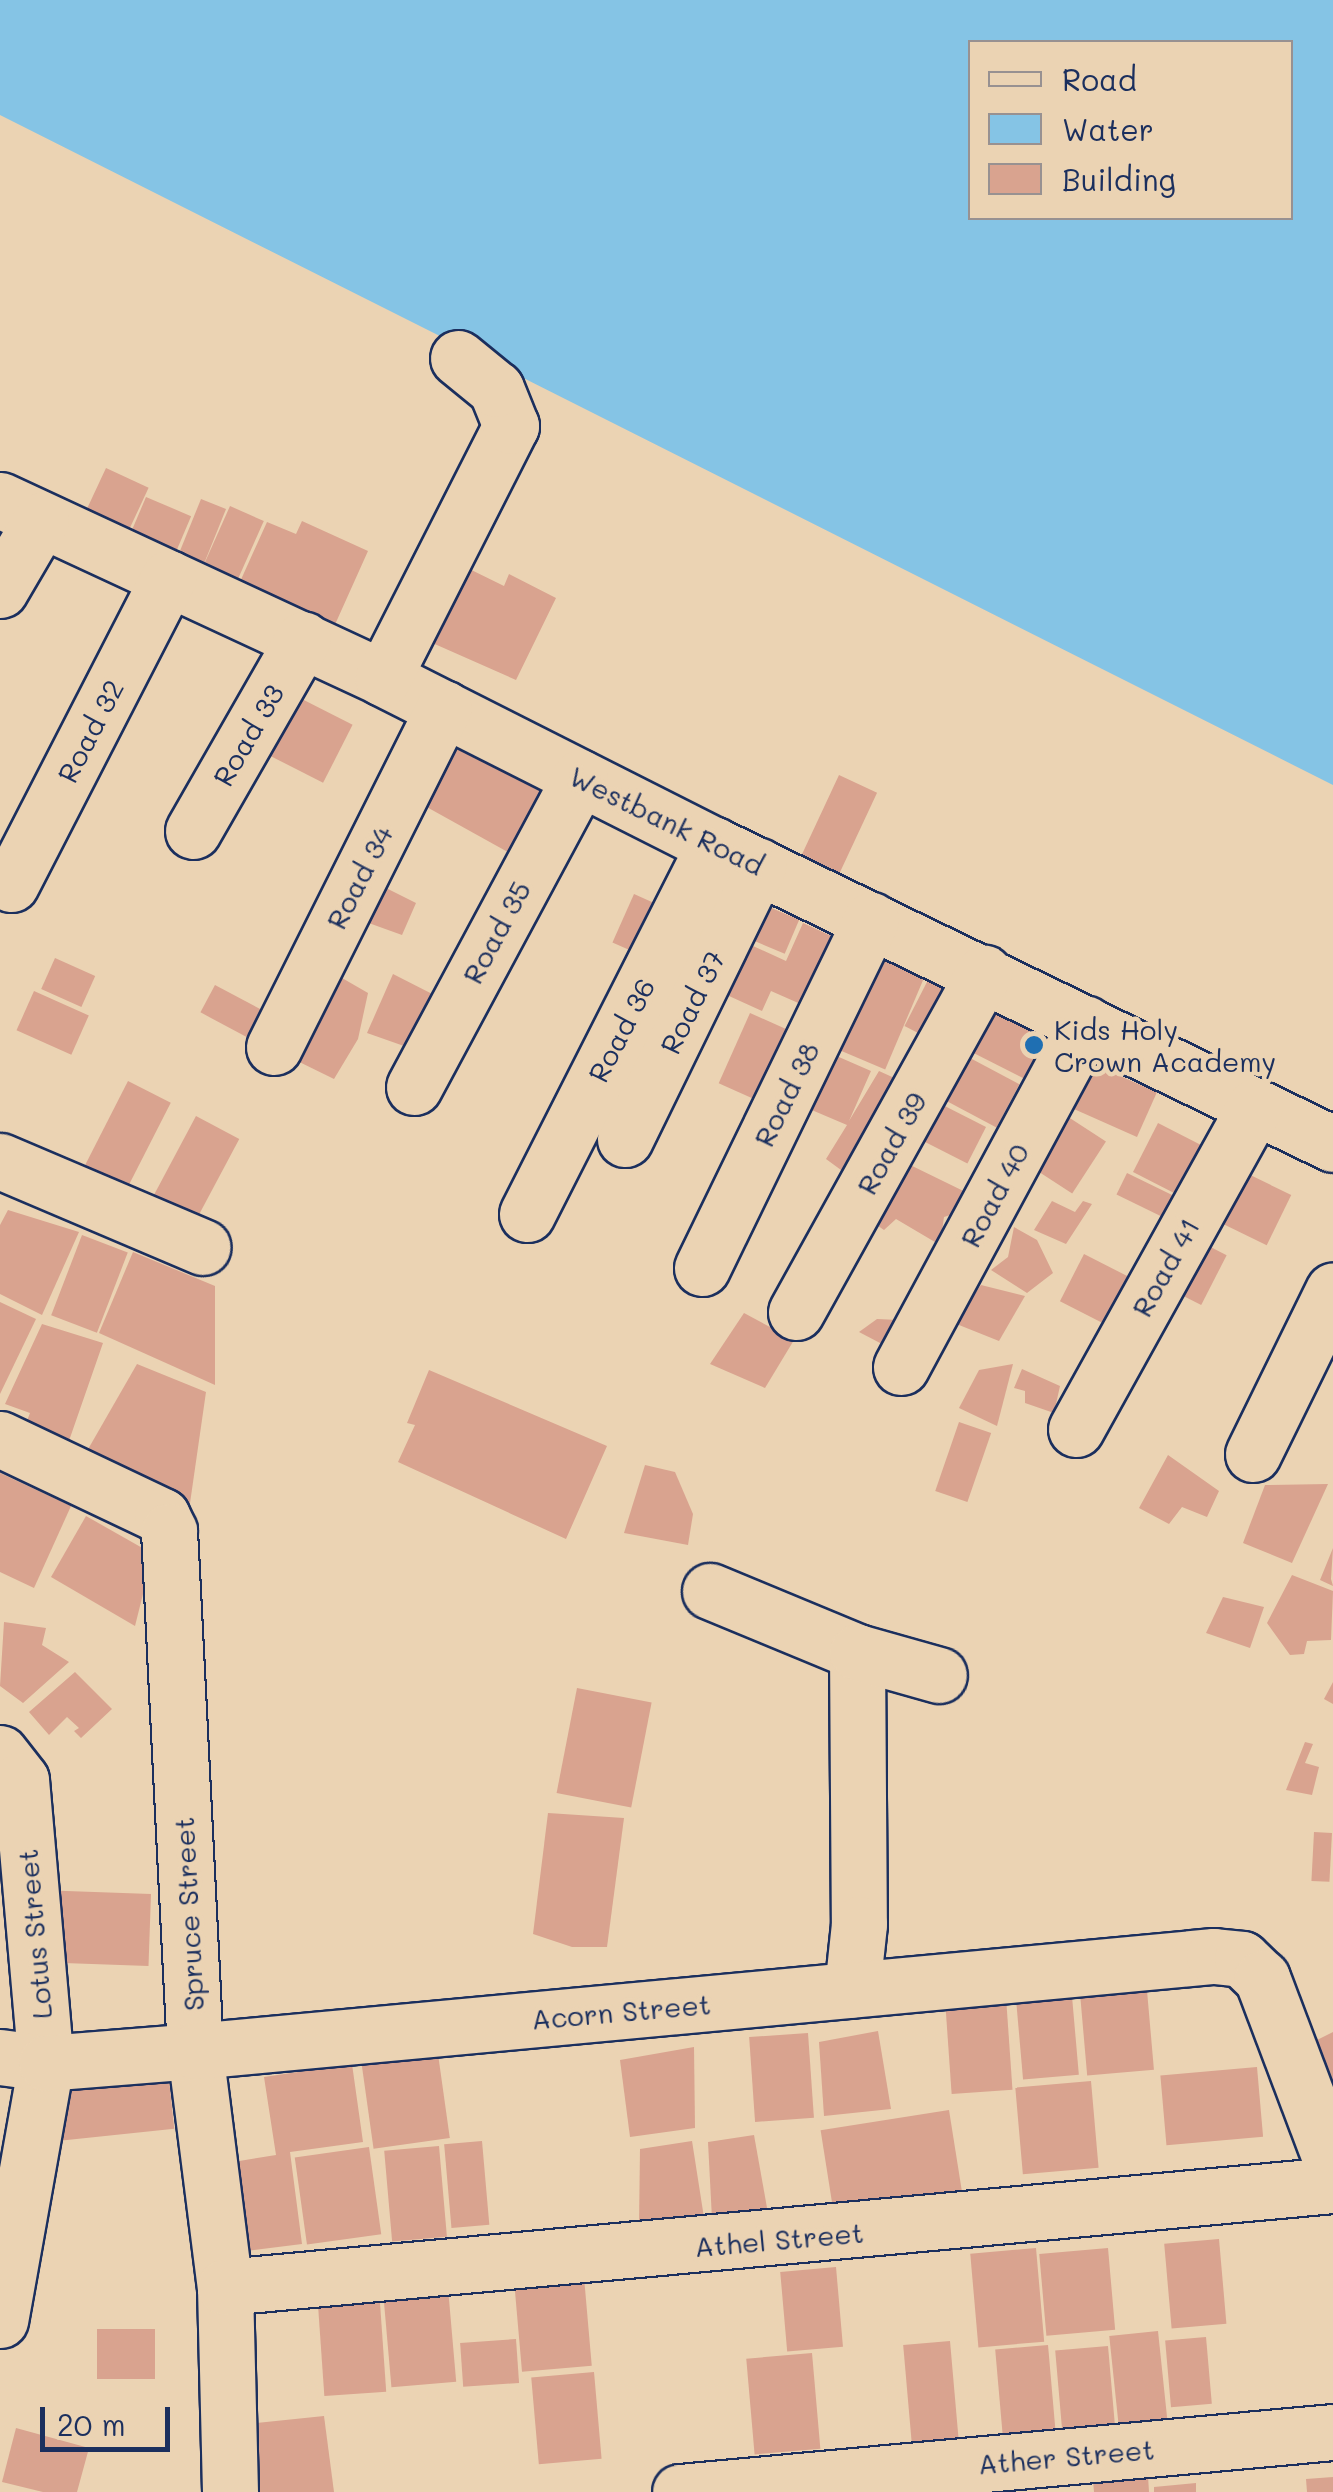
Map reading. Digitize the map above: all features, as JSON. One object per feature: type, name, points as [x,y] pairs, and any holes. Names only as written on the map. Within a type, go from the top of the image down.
[{"type":"street","points":[[384,678],[511,426],[491,382],[458,358]]},
{"type":"street","points":[[0,590],[20,510]]},
{"type":"street","name":"Westbank Road","points":[[20,510],[384,678],[736,855],[1333,1144]]},
{"type":"street","name":"Road 32","points":[[11,884],[168,578]]},
{"type":"street","name":"Road 33","points":[[193,831],[302,639]]},
{"type":"street","name":"Road 34","points":[[274,1047],[444,708]]},
{"type":"street","name":"Road 35","points":[[414,1087],[580,778]]},
{"type":"street","name":"Road 37","points":[[625,1140],[736,855]]},
{"type":"street","name":"Road 36","points":[[527,1214],[736,855]]},
{"type":"street","name":"Road 38","points":[[702,1268],[870,920]]},
{"type":"street","name":"Road 39","points":[[796,1312],[984,974]]},
{"type":"street","name":"Road 40","points":[[901,1367],[1086,1024]]},
{"type":"street","name":"Road 41","points":[[1076,1430],[1255,1106]]},
{"type":"street","points":[[0,1161],[203,1247]]},
{"type":"street","points":[[1252,1454],[1333,1291]]},
{"type":"street","name":"Spruce Street","points":[[0,1439],[162,1516],[168,1523],[195,2052],[225,2287],[230,2492]]},
{"type":"street","points":[[710,1591],[858,1652],[939,1676]]},
{"type":"street","points":[[852,1990],[859,1924],[858,1652]]},
{"type":"street","name":"Lotus Street","points":[[0,1753],[21,1780],[23,2060],[0,2320]]},
{"type":"street","name":"Acorn Street","points":[[23,2060],[195,2052],[1214,1956],[1242,1959],[1262,1978],[1333,2166]]},
{"type":"street","name":"Athel Street","points":[[225,2287],[1333,2185]]},
{"type":"street","name":"Ather Street","points":[[680,2492],[1333,2432]]},
{"type":"water","points":[[0,0],[1333,0],[1333,785],[0,115]]},
{"type":"building","points":[[106,468],[149,488],[127,534],[84,514]]},
{"type":"building","points":[[146,497],[191,516],[175,554],[130,535]]},
{"type":"building","points":[[201,499],[226,509],[202,568],[177,558]]},
{"type":"building","points":[[230,506],[264,521],[236,584],[202,569]]},
{"type":"building","points":[[302,521],[368,551],[333,629],[239,584],[267,522],[296,534]]},
{"type":"building","points":[[449,559],[504,586],[509,574],[556,598],[516,680],[412,634]]},
{"type":"building","points":[[292,694],[353,725],[323,783],[262,752]]},
{"type":"building","points":[[439,735],[547,795],[513,855],[406,795]]},
{"type":"building","points":[[839,775],[877,793],[839,874],[801,857]]},
{"type":"building","points":[[370,880],[416,903],[402,935],[352,917]]},
{"type":"building","points":[[634,894],[667,909],[645,957],[612,942]]},
{"type":"building","points":[[755,901],[799,920],[785,954],[741,935]]},
{"type":"building","points":[[803,923],[851,945],[821,1013],[771,991],[762,1011],[707,986],[731,936],[786,961]]},
{"type":"building","points":[[879,956],[925,976],[885,1069],[839,1050]]},
{"type":"building","points":[[55,958],[95,976],[81,1007],[41,989]]},
{"type":"building","points":[[323,967],[368,993],[358,1039],[334,1079],[281,1053]]},
{"type":"building","points":[[393,974],[446,1001],[421,1052],[367,1033]]},
{"type":"building","points":[[929,978],[966,997],[942,1045],[904,1026]]},
{"type":"building","points":[[215,985],[276,1017],[261,1045],[200,1012]]},
{"type":"building","points":[[34,991],[89,1015],[71,1055],[17,1030]]},
{"type":"building","points":[[991,1009],[1046,1037],[1025,1079],[970,1051]]},
{"type":"building","points":[[750,1013],[802,1036],[771,1107],[719,1083]]},
{"type":"building","points":[[955,1050],[1019,1084],[996,1128],[932,1093]]},
{"type":"building","points":[[832,1054],[871,1071],[849,1121],[879,1071],[912,1086],[856,1181],[826,1159],[847,1125],[807,1108]]},
{"type":"building","points":[[1082,1059],[1157,1092],[1137,1137],[1062,1104]]},
{"type":"building","points":[[128,1081],[171,1103],[127,1188],[84,1167]]},
{"type":"building","points":[[929,1098],[986,1127],[967,1164],[910,1135]]},
{"type":"building","points":[[1059,1111],[1106,1141],[1072,1193],[1025,1163]]},
{"type":"building","points":[[196,1116],[239,1139],[196,1221],[152,1198]]},
{"type":"building","points":[[1158,1123],[1203,1146],[1178,1195],[1133,1172]]},
{"type":"building","points":[[902,1161],[988,1203],[944,1217],[940,1245],[896,1219],[884,1230],[871,1221]]},
{"type":"building","points":[[1240,1170],[1291,1195],[1267,1245],[1215,1220]]},
{"type":"building","points":[[1127,1173],[1189,1203],[1178,1225],[1116,1195]]},
{"type":"building","points":[[1052,1201],[1075,1212],[1083,1201],[1092,1204],[1066,1244],[1034,1230]]},
{"type":"building","points":[[8,1210],[79,1232],[42,1315],[0,1294],[0,1225]]},
{"type":"building","points":[[1014,1227],[1037,1240],[1053,1273],[1027,1293],[991,1270],[1008,1257]]},
{"type":"building","points":[[82,1235],[128,1253],[97,1333],[51,1315]]},
{"type":"building","points":[[1191,1237],[1227,1255],[1201,1305],[1166,1287]]},
{"type":"building","points":[[133,1252],[215,1286],[215,1385],[99,1333]]},
{"type":"building","points":[[1084,1254],[1147,1286],[1123,1333],[1060,1301]]},
{"type":"building","points":[[981,1285],[1025,1296],[999,1341],[954,1323]]},
{"type":"building","points":[[0,1302],[36,1319],[0,1394]]},
{"type":"building","points":[[744,1313],[794,1340],[765,1388],[710,1364]]},
{"type":"building","points":[[877,1319],[899,1320],[903,1355],[859,1332]]},
{"type":"building","points":[[42,1324],[103,1343],[63,1458],[19,1442],[30,1413],[5,1404]]},
{"type":"building","points":[[137,1364],[206,1392],[189,1510],[83,1458]]},
{"type":"building","points":[[1013,1364],[997,1426],[959,1408],[979,1370]]},
{"type":"building","points":[[1022,1369],[1060,1386],[1054,1413],[1025,1403],[1025,1391],[1014,1388]]},
{"type":"building","points":[[429,1370],[607,1446],[566,1539],[398,1462],[415,1425],[407,1423]]},
{"type":"building","points":[[959,1422],[991,1433],[967,1502],[935,1491]]},
{"type":"building","points":[[1168,1455],[1219,1491],[1207,1517],[1182,1507],[1169,1524],[1139,1508]]},
{"type":"building","points":[[645,1465],[675,1472],[693,1514],[688,1545],[624,1533]]},
{"type":"building","points":[[0,1473],[71,1506],[34,1588],[0,1572]]},
{"type":"building","points":[[1328,1484],[1292,1563],[1243,1543],[1265,1485]]},
{"type":"building","points":[[86,1516],[153,1554],[135,1626],[51,1577]]},
{"type":"building","points":[[1333,1548],[1331,1579],[1333,1586],[1320,1580]]},
{"type":"building","points":[[1292,1575],[1333,1591],[1331,1640],[1307,1641],[1304,1654],[1290,1655],[1267,1623]]},
{"type":"building","points":[[1223,1597],[1264,1607],[1250,1648],[1206,1633]]},
{"type":"building","points":[[4,1622],[46,1628],[42,1645],[69,1662],[23,1703],[0,1686]]},
{"type":"building","points":[[75,1672],[112,1709],[81,1738],[74,1731],[79,1728],[67,1717],[49,1735],[29,1712]]},
{"type":"building","points":[[1333,1682],[1333,1704],[1324,1699]]},
{"type":"building","points":[[577,1688],[652,1703],[631,1808],[557,1793]]},
{"type":"building","points":[[1305,1742],[1313,1744],[1305,1763],[1319,1767],[1312,1795],[1286,1790]]},
{"type":"building","points":[[548,1813],[624,1818],[607,1947],[572,1947],[533,1934]]},
{"type":"building","points":[[1314,1832],[1332,1833],[1329,1882],[1311,1881]]},
{"type":"building","points":[[59,1891],[151,1894],[148,1966],[57,1963]]},
{"type":"building","points":[[1146,1979],[1154,2070],[1087,2075],[1079,1985]]},
{"type":"building","points":[[1071,1985],[1079,2075],[1023,2080],[1015,1990]]},
{"type":"building","points":[[1006,1997],[1012,2090],[952,2094],[945,2001]]},
{"type":"building","points":[[878,2031],[891,2109],[824,2116],[819,2042]]},
{"type":"building","points":[[1333,2032],[1333,2097],[1303,2047]]},
{"type":"building","points":[[808,2033],[814,2118],[755,2122],[749,2037]]},
{"type":"building","points":[[437,2047],[450,2138],[374,2149],[361,2058]]},
{"type":"building","points":[[694,2047],[695,2128],[630,2137],[620,2060]]},
{"type":"building","points":[[352,2064],[363,2142],[290,2152],[302,2244],[246,2251],[233,2162],[276,2155],[264,2077]]},
{"type":"building","points":[[1257,2067],[1263,2137],[1166,2145],[1160,2075]]},
{"type":"building","points":[[169,2079],[174,2129],[60,2141],[55,2091]]},
{"type":"building","points":[[1091,2081],[1099,2168],[1023,2174],[1015,2088]]},
{"type":"building","points":[[949,2110],[964,2202],[835,2222],[821,2130]]},
{"type":"building","points":[[754,2135],[769,2219],[712,2219],[708,2142]]},
{"type":"building","points":[[482,2141],[489,2225],[451,2228],[444,2144]]},
{"type":"building","points":[[692,2141],[705,2224],[639,2226],[640,2149]]},
{"type":"building","points":[[439,2146],[447,2237],[392,2241],[384,2151]]},
{"type":"building","points":[[369,2147],[381,2234],[307,2245],[295,2157]]},
{"type":"building","points":[[1219,2239],[1226,2324],[1172,2328],[1164,2244]]},
{"type":"building","points":[[1036,2248],[1044,2342],[978,2347],[970,2254]]},
{"type":"building","points":[[1108,2248],[1115,2330],[1046,2336],[1039,2254]]},
{"type":"building","points":[[836,2267],[843,2347],[787,2352],[780,2272]]},
{"type":"building","points":[[584,2277],[592,2366],[522,2372],[514,2283]]},
{"type":"building","points":[[448,2288],[456,2382],[391,2387],[383,2294]]},
{"type":"building","points":[[380,2303],[386,2392],[324,2396],[318,2307]]},
{"type":"building","points":[[97,2329],[155,2329],[155,2379],[97,2379]]},
{"type":"building","points":[[1158,2331],[1168,2430],[1120,2436],[1109,2336]]},
{"type":"building","points":[[1206,2337],[1212,2404],[1171,2407],[1165,2341]]},
{"type":"building","points":[[516,2339],[519,2383],[463,2387],[460,2343]]},
{"type":"building","points":[[950,2341],[959,2449],[913,2453],[903,2345]]},
{"type":"building","points":[[1048,2345],[1056,2440],[1003,2444],[995,2350]]},
{"type":"building","points":[[1108,2346],[1115,2432],[1063,2436],[1055,2351]]},
{"type":"building","points":[[812,2353],[820,2449],[755,2454],[746,2359]]},
{"type":"building","points":[[594,2372],[602,2459],[539,2464],[531,2377]]},
{"type":"building","points":[[324,2416],[334,2492],[250,2492],[247,2424]]},
{"type":"building","points":[[16,2428],[89,2448],[77,2492],[43,2492],[2,2482]]},
{"type":"building","points":[[1148,2476],[1149,2492],[1094,2492],[1093,2481]]},
{"type":"building","points":[[1333,2477],[1333,2492],[1307,2492],[1306,2479]]},
{"type":"building","points":[[1196,2483],[1196,2492],[1154,2492],[1154,2487]]},
{"type":"place","name":"Kids Holy Crown Academy","points":[[1034,1045]]}]
